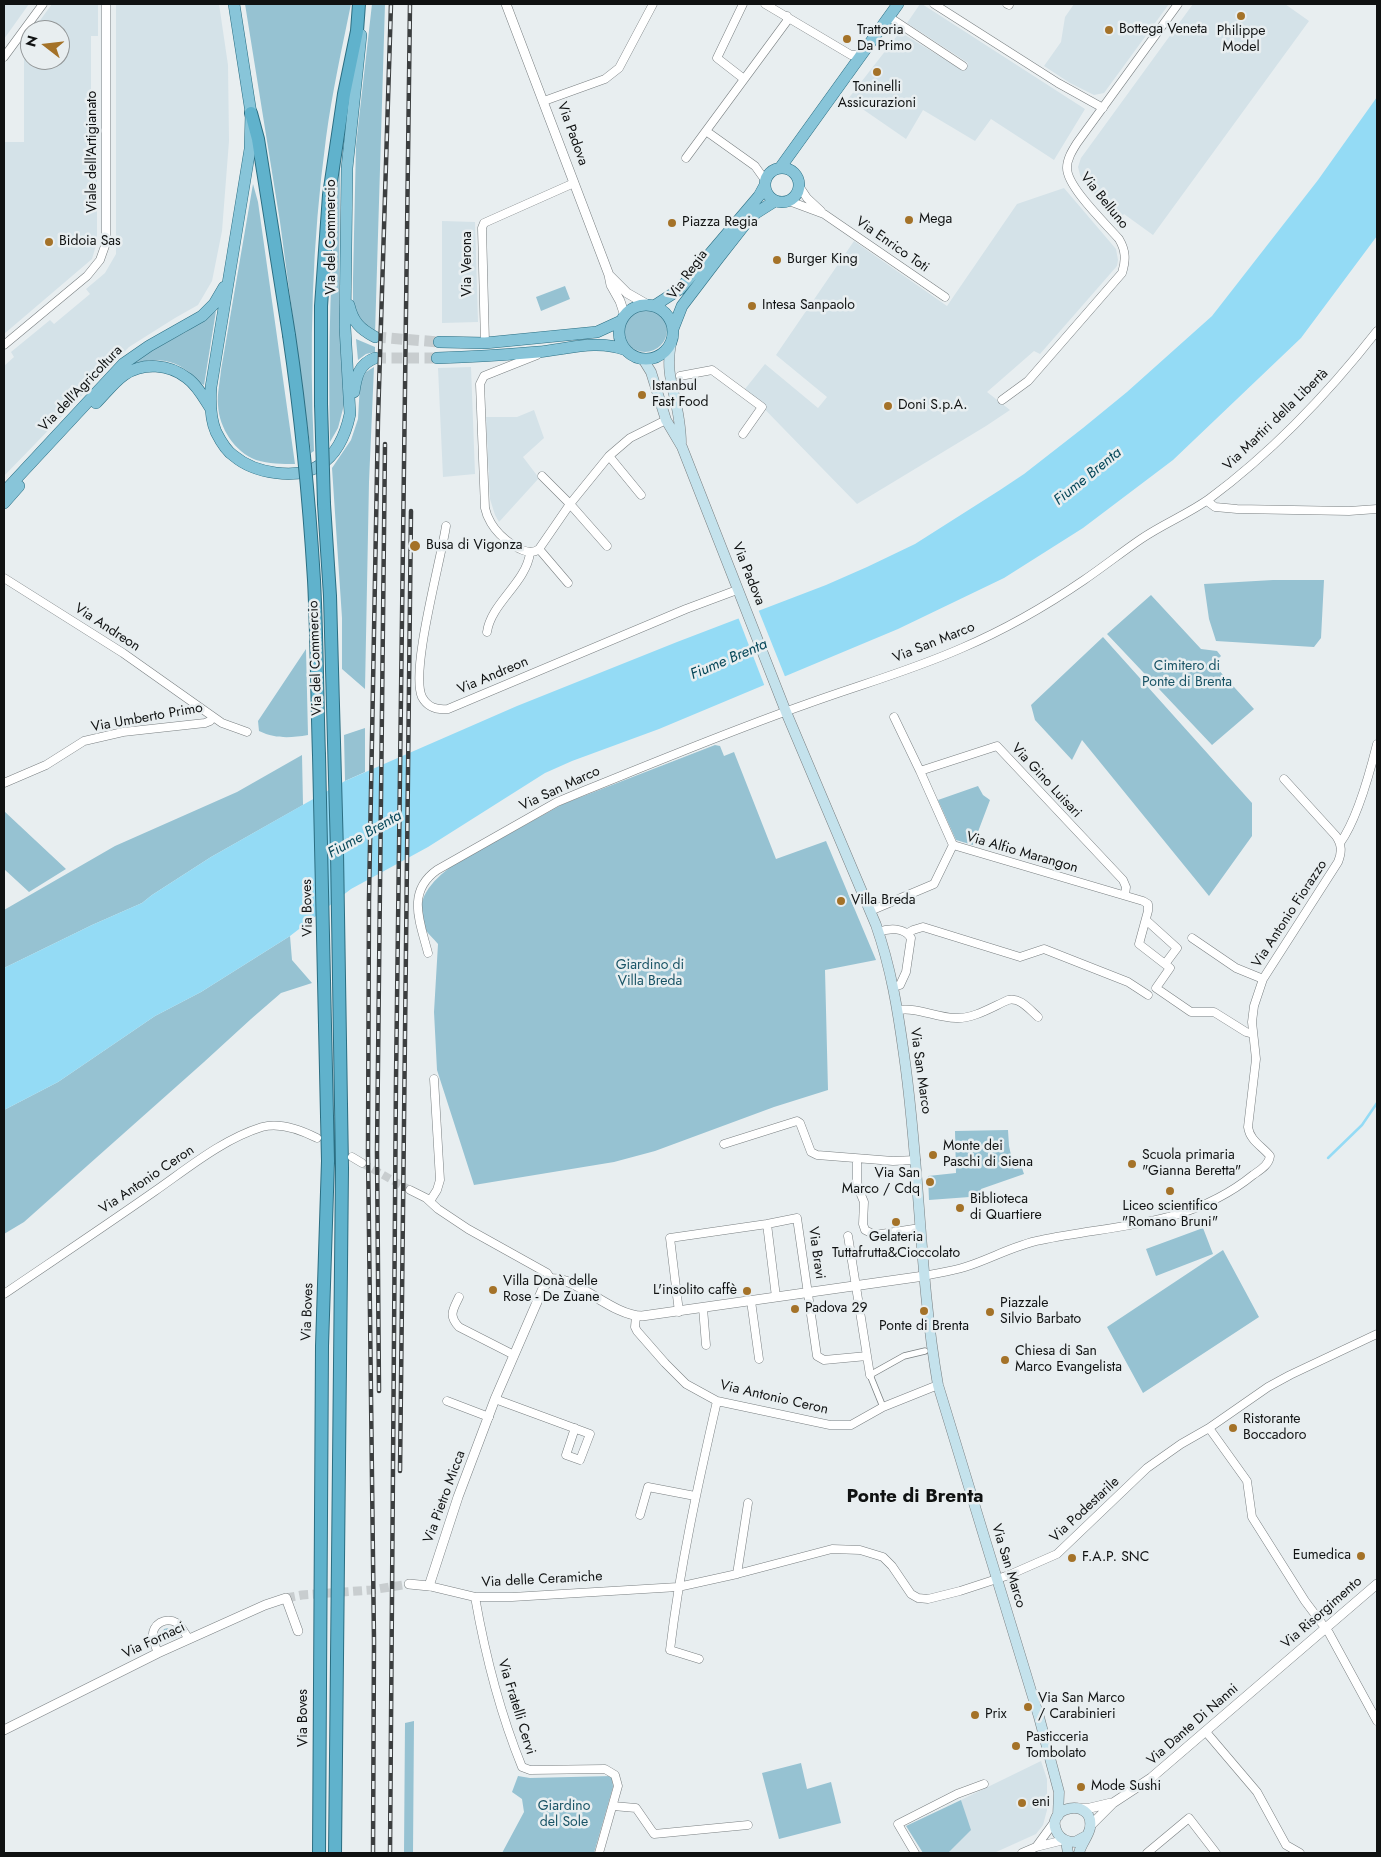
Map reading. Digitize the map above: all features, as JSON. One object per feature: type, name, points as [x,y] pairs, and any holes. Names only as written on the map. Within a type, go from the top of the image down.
[{"type":"highway","name":"Via del Commercio","points":[[335,1853],[342,1178],[330,596],[323,464],[321,347],[323,273],[329,195],[343,103],[357,31],[359,4]]},
{"type":"highway","name":"Via del Commercio","points":[[251,113],[258,139],[289,335],[304,458],[314,592],[320,773]]},
{"type":"highway","name":"Via Boves","points":[[319,1853],[322,1346],[328,1161],[320,773]]},
{"type":"main road","name":"Via del Commercio","points":[[234,4],[251,113],[247,168],[211,387],[211,409],[216,432],[232,456],[253,467],[280,473],[308,471],[323,463],[340,442],[350,414],[345,327],[347,168],[365,4]]},
{"type":"main road","points":[[799,143],[796,165],[798,182],[796,195],[789,201],[775,201],[768,194],[765,182],[771,172],[780,168],[799,143],[898,4]]},
{"type":"main road","points":[[780,168],[790,170],[798,182]]},
{"type":"main road","name":"Via Regia","points":[[651,305],[680,289],[759,196],[765,182]]},
{"type":"main road","name":"Via Regia","points":[[673,328],[682,306],[717,260],[751,218],[775,201]]},
{"type":"main road","name":"Via dell'Agricoltura","points":[[4,492],[123,364],[136,354],[189,324],[209,310],[230,276]]},
{"type":"main road","points":[[346,293],[356,324],[362,330],[375,337]]},
{"type":"main road","points":[[438,342],[485,343],[597,332],[623,318],[635,307],[651,305]]},
{"type":"main road","name":"Via Padova","points":[[651,305],[661,309],[668,315],[673,328],[668,358],[669,374],[679,419],[682,446]]},
{"type":"main road","name":"Via Padova","points":[[623,318],[620,336],[626,350]]},
{"type":"main road","points":[[437,358],[481,357],[592,345],[617,347],[643,359],[660,356],[671,343]]},
{"type":"main road","points":[[350,414],[355,381],[360,369],[364,364],[375,358]]},
{"type":"main road","name":"Via Padova","points":[[643,359],[651,372],[666,420],[682,446],[734,592],[743,600],[786,712]]},
{"type":"main road","name":"Via dell'Agricoltura","points":[[4,503],[95,404],[124,375],[130,372],[154,366],[175,370],[188,378],[211,409]]},
{"type":"main road","name":"Via San Marco","points":[[786,712],[870,911],[878,932],[893,987],[912,1110],[924,1276],[930,1336],[938,1385],[1039,1717],[1059,1792],[1057,1818]]},
{"type":"main road","points":[[1059,1792],[1077,1808],[1086,1813],[1088,1831],[1079,1853]]},
{"type":"main road","points":[[1068,1853],[1065,1840],[1057,1832],[1057,1818],[1065,1809],[1077,1808]]},
{"type":"main road","points":[[1065,1840],[1075,1842],[1088,1831]]},
{"type":"street","points":[[4,57],[43,4]]},
{"type":"street","name":"Viale dell'Artigianato","points":[[4,346],[87,276],[100,260],[106,243],[106,4]]},
{"type":"street","name":"Via Padova","points":[[506,4],[544,101],[609,275],[611,285],[620,301],[623,318]]},
{"type":"street","points":[[544,101],[605,80],[613,74],[619,68],[653,4]]},
{"type":"street","points":[[743,4],[717,58],[744,79]]},
{"type":"street","points":[[765,4],[851,55],[861,55]]},
{"type":"street","points":[[934,4],[1058,83],[1103,108]]},
{"type":"street","name":"Via Belluno","points":[[1002,400],[1028,381],[1122,273],[1125,261],[1123,246],[1072,186],[1067,170],[1070,153],[1178,4]]},
{"type":"street","points":[[686,158],[786,21],[787,16]]},
{"type":"street","points":[[889,17],[963,66]]},
{"type":"street","points":[[706,131],[755,166],[765,182]]},
{"type":"street","name":"Via Enrico Toti","points":[[798,182],[807,198],[824,214],[946,297]]},
{"type":"street","name":"Via Verona","points":[[485,343],[482,228],[484,223],[574,183]]},
{"type":"street","name":"Via Enrico Toti","points":[[789,201],[824,214]]},
{"type":"street","name":"Via Padova","points":[[609,275],[627,293],[651,305]]},
{"type":"street","name":"Via Martiri della Libertà","points":[[1083,581],[1142,538],[1207,501],[1265,452],[1303,414],[1363,349],[1377,331]]},
{"type":"street","points":[[540,352],[484,376],[480,384],[485,508],[491,524],[501,535],[523,552],[530,553],[539,549],[570,504],[608,456],[630,438],[666,420]]},
{"type":"street","points":[[680,376],[712,370],[762,407],[743,434]]},
{"type":"street","points":[[608,456],[641,495]]},
{"type":"street","points":[[542,476],[607,546]]},
{"type":"street","points":[[1207,501],[1216,507],[1237,509],[1349,511],[1377,509]]},
{"type":"street","name":"Via Andreon","points":[[446,526],[432,592],[419,673],[422,697],[428,705],[439,710],[448,709],[686,608],[734,592]]},
{"type":"street","points":[[539,549],[568,583]]},
{"type":"street","points":[[487,632],[491,619],[524,572],[530,553]]},
{"type":"street","name":"Via Andreon","points":[[4,578],[124,653],[213,717],[228,726],[247,732]]},
{"type":"street","name":"Via San Marco","points":[[428,953],[418,918],[419,893],[425,880],[437,870],[557,802],[786,712],[963,648],[1014,623],[1083,581]]},
{"type":"street","name":"Via Umberto Primo","points":[[4,783],[46,765],[84,741],[123,732],[204,723],[210,721],[213,717]]},
{"type":"street","points":[[894,717],[953,845]]},
{"type":"street","name":"Via Antonio Fiorazzo","points":[[924,1276],[965,1267],[1015,1247],[1041,1240],[1156,1221],[1181,1214],[1231,1192],[1268,1163],[1270,1156],[1252,1140],[1248,1127],[1256,1058],[1252,1022],[1254,1006],[1263,979],[1341,856],[1340,843],[1350,828],[1371,768],[1377,744]]},
{"type":"street","name":"Via Gino Luisari","points":[[920,771],[997,746],[1123,880],[1126,887],[1125,895]]},
{"type":"street","points":[[1284,779],[1336,836],[1340,843]]},
{"type":"street","name":"Via Alfio Marangon","points":[[870,911],[934,884],[953,845],[1125,895],[1148,904],[1146,920],[1177,948],[1165,964],[1170,968],[1156,988],[1191,1012],[1214,1012],[1246,1032],[1253,1034]]},
{"type":"street","points":[[1146,920],[1139,944],[1165,964]]},
{"type":"street","points":[[878,932],[888,929],[908,933],[923,927],[1020,958],[1044,949],[1128,982],[1148,995]]},
{"type":"street","points":[[893,987],[900,985],[906,972],[911,943],[908,933]]},
{"type":"street","points":[[1192,938],[1236,968],[1263,979]]},
{"type":"street","points":[[898,1010],[917,1010],[950,1018],[963,1018],[1015,999],[1019,1000],[1038,1017]]},
{"type":"street","points":[[430,1201],[437,1190],[440,1180],[434,1079]]},
{"type":"street","points":[[725,1142],[797,1120],[814,1154],[893,1162],[916,1160]]},
{"type":"street","name":"Via Antonio Ceron","points":[[4,1294],[176,1176],[236,1139],[263,1127],[272,1126],[297,1129],[317,1138]]},
{"type":"street","points":[[352,1157],[362,1163]]},
{"type":"street","points":[[858,1159],[857,1185],[864,1202],[863,1224],[866,1230],[876,1235],[920,1228]]},
{"type":"street","points":[[410,1190],[430,1201],[446,1215],[547,1273],[552,1279]]},
{"type":"street","name":"Via Bravi","points":[[767,1224],[797,1218],[816,1351],[820,1359],[866,1356]]},
{"type":"street","points":[[679,1312],[670,1238],[767,1224],[776,1297]]},
{"type":"street","points":[[848,1236],[866,1356],[870,1375],[883,1407]]},
{"type":"street","name":"Via Bravi","points":[[552,1279],[562,1279],[619,1310],[636,1316],[679,1312],[924,1276]]},
{"type":"street","name":"Via Pietro Micca","points":[[428,1586],[458,1497],[495,1399],[544,1286],[552,1279]]},
{"type":"street","points":[[459,1297],[452,1312],[453,1320],[459,1327],[514,1356]]},
{"type":"street","points":[[750,1301],[759,1358]]},
{"type":"street","points":[[703,1308],[706,1345]]},
{"type":"street","name":"Via Antonio Ceron","points":[[636,1316],[637,1331],[665,1363],[686,1384],[717,1401],[830,1425],[851,1425],[883,1407],[938,1385]]},
{"type":"street","name":"Via Podestarile","points":[[998,1579],[1057,1554],[1147,1468],[1268,1387],[1377,1334]]},
{"type":"street","points":[[870,1375],[904,1356],[925,1352]]},
{"type":"street","points":[[495,1399],[575,1428]]},
{"type":"street","points":[[447,1401],[488,1417]]},
{"type":"street","points":[[699,1659],[670,1650],[678,1587],[695,1496],[717,1401]]},
{"type":"street","points":[[1209,1428],[1247,1481],[1252,1517],[1305,1601],[1326,1628],[1377,1721]]},
{"type":"street","points":[[640,1515],[648,1487],[695,1496]]},
{"type":"street","points":[[737,1574],[748,1504]]},
{"type":"street","name":"Via delle Ceramiche","points":[[409,1584],[428,1586],[475,1597],[512,1597],[678,1587],[737,1574],[832,1549],[847,1548],[884,1557],[911,1594],[918,1598],[928,1599],[998,1579]]},
{"type":"street","name":"Via Risorgimento","points":[[1286,1663],[1377,1584]]},
{"type":"street","name":"Via Fratelli Cervi","points":[[475,1597],[481,1631],[495,1687],[522,1767],[530,1770],[605,1769],[615,1775],[618,1786],[599,1853]]},
{"type":"street","name":"Via Fornaci","points":[[4,1730],[158,1653],[265,1605],[286,1598],[298,1631]]},
{"type":"street","points":[[158,1653],[153,1636],[156,1625],[162,1621],[168,1620],[177,1623],[188,1639]]},
{"type":"street","name":"Via Dante Di Nanni","points":[[1088,1831],[1113,1803],[1151,1778],[1286,1663]]},
{"type":"street","points":[[1206,1732],[1258,1792],[1286,1845],[1300,1853]]},
{"type":"street","points":[[915,1853],[898,1824],[957,1794],[984,1784]]},
{"type":"street","name":"Via Dante Di Nanni","points":[[1077,1808],[1090,1808],[1113,1803]]},
{"type":"street","points":[[613,1806],[636,1808],[654,1834],[748,1826]]},
{"type":"street","points":[[1036,1847],[1057,1818]]},
{"type":"street","points":[[1146,1853],[1189,1818],[1216,1853]]},
{"type":"street","points":[[1022,1853],[1036,1847],[1065,1840]]},
{"type":"shaded area","points":[[4,4],[29,4],[4,39]]},
{"type":"shaded area","points":[[52,4],[98,4],[98,36],[91,36],[91,104],[97,105],[97,242],[92,259],[4,334],[4,142],[24,142],[24,70],[70,70],[70,20],[40,20]]},
{"type":"shaded area","points":[[116,4],[219,4],[228,65],[229,141],[222,231],[212,281],[198,305],[129,347],[4,476],[4,366],[14,357],[11,352],[50,320],[54,324],[90,294],[86,289],[105,273],[116,254]]},
{"type":"shaded area","points":[[920,4],[1085,109],[1054,160],[991,119],[975,141],[923,110],[906,139],[848,99],[900,32],[964,71],[968,63],[907,23]]},
{"type":"shaded area","points":[[1074,4],[1169,4],[1104,93],[1094,95],[1070,83],[1044,66],[1061,42],[1065,17]]},
{"type":"shaded area","points":[[1193,4],[1285,4],[1309,21],[1153,235],[1124,214],[1119,221],[1084,182],[1078,167],[1081,158]]},
{"type":"shaded area","points":[[1064,188],[1116,249],[1117,266],[1040,354],[1034,351],[987,392],[1010,410],[857,504],[745,389],[765,364],[818,408],[827,397],[776,355],[854,241],[947,306],[1017,204]]},
{"type":"shaded area","points":[[442,221],[475,222],[478,322],[442,323]]},
{"type":"shaded area","points":[[471,367],[475,474],[443,477],[438,368]]},
{"type":"shaded area","points":[[534,410],[544,438],[523,457],[539,478],[499,522],[490,499],[486,417],[517,417]]},
{"type":"shaded area","points":[[1041,1761],[1047,1779],[1047,1810],[1043,1825],[1036,1834],[994,1853],[948,1853],[970,1830],[961,1800]]},
{"type":"green space","points":[[245,4],[351,4],[328,121],[321,177],[313,294],[314,451],[311,453],[280,222]]},
{"type":"green space","points":[[372,4],[385,4],[375,334],[360,322],[353,305],[356,145]]},
{"type":"green space","points":[[340,164],[339,304],[344,405],[338,428],[330,442],[330,303]]},
{"type":"green space","points":[[253,184],[258,202],[295,464],[266,462],[248,456],[230,438],[221,422],[219,414],[218,397],[221,370]]},
{"type":"green space","points":[[565,286],[570,299],[541,311],[536,297]]},
{"type":"green space","points":[[641,308],[649,308],[661,314],[667,330],[661,346],[649,352],[641,352],[629,346],[623,334],[623,326],[629,314]]},
{"type":"green space","points":[[216,311],[204,385],[179,366],[165,361],[144,361],[130,365],[136,359],[186,332]]},
{"type":"green space","points":[[356,339],[375,347],[375,352],[366,354],[358,360]]},
{"type":"green space","points":[[374,367],[369,482],[365,689],[342,669],[342,618],[332,468],[351,440],[358,419],[360,383],[366,372]]},
{"type":"green space","points":[[1273,580],[1324,580],[1321,638],[1314,647],[1216,641],[1209,619],[1204,584]]},
{"type":"green space","name":"Cimitero di Ponte di Brenta","points":[[1151,595],[1201,649],[1217,651],[1221,656],[1214,663],[1215,666],[1254,709],[1212,745],[1107,634]]},
{"type":"green space","points":[[1103,637],[1252,803],[1252,836],[1209,896],[1082,740],[1072,760],[1035,720],[1031,705]]},
{"type":"green space","points":[[306,649],[308,735],[283,737],[259,731],[258,721]]},
{"type":"green space","points":[[365,728],[365,772],[345,781],[344,735]]},
{"type":"green space","name":"Giardino di Villa Breda","points":[[715,745],[720,746],[724,756],[734,752],[776,859],[826,841],[876,960],[825,970],[828,1090],[774,1107],[655,1151],[614,1162],[474,1185],[437,1070],[434,1012],[438,944],[425,929],[422,919],[421,909],[426,892],[453,865],[563,804]]},
{"type":"green space","points":[[302,755],[303,805],[211,857],[142,903],[4,968],[4,910],[115,846],[237,792]]},
{"type":"green space","points":[[978,786],[983,795],[990,800],[973,845],[956,840],[938,800]]},
{"type":"green space","points":[[4,811],[66,869],[29,892],[4,869]]},
{"type":"green space","points":[[290,936],[292,960],[312,983],[281,993],[24,1222],[4,1234],[4,1110],[58,1082],[155,1016],[201,992]]},
{"type":"green space","points":[[1008,1130],[1014,1169],[1022,1168],[1024,1174],[981,1189],[983,1196],[929,1200],[928,1176],[956,1173],[955,1131]]},
{"type":"green space","points":[[1203,1228],[1213,1254],[1156,1276],[1146,1249]]},
{"type":"green space","points":[[1223,1250],[1259,1317],[1143,1393],[1107,1327]]},
{"type":"green space","points":[[168,1628],[175,1631],[177,1637],[163,1642],[162,1633],[164,1629]]},
{"type":"green space","points":[[414,1721],[413,1853],[404,1853],[405,1723]]},
{"type":"green space","points":[[801,1763],[807,1789],[831,1782],[841,1823],[779,1839],[762,1773]]},
{"type":"green space","name":"Giardino del Sole","points":[[518,1776],[530,1778],[612,1776],[613,1787],[594,1853],[502,1853],[524,1812],[522,1799],[512,1792]]},
{"type":"green space","points":[[961,1800],[971,1830],[948,1853],[923,1853],[906,1826]]},
{"type":"water","name":"Fiume Brenta","points":[[1377,97],[1377,236],[1301,338],[1173,460],[1083,528],[1004,578],[898,629],[659,729],[545,773],[428,847],[351,889],[290,936],[201,992],[155,1016],[58,1082],[4,1110],[4,968],[142,903],[211,857],[345,781],[517,706],[826,585],[915,544],[1024,474],[1127,392],[1212,316],[1318,180]]},
{"type":"pier","points":[[758,609],[786,679],[765,687],[738,617]]},
{"type":"waterway","points":[[1328,1158],[1362,1125],[1377,1103]]},
{"type":"tunnel","points":[[375,337],[439,342]]},
{"type":"tunnel","points":[[375,358],[437,358]]},
{"type":"tunnel","points":[[362,1163],[410,1190]]},
{"type":"tunnel","points":[[286,1598],[371,1590],[409,1584]]},
{"type":"railway","points":[[373,1853],[374,1641],[368,1152],[369,898],[378,419],[391,4]]},
{"type":"railway","points":[[390,1853],[396,1079],[410,4]]},
{"type":"railway","points":[[379,1391],[377,1151],[385,444]]},
{"type":"railway","points":[[400,1471],[411,511]]},
{"type":"place","name":"Philippe Model","points":[[1241,16]]},
{"type":"place","name":"Bottega Veneta","points":[[1109,30]]},
{"type":"place","name":"Trattoria Da Primo","points":[[847,39]]},
{"type":"place","name":"Toninelli Assicurazioni","points":[[877,72]]},
{"type":"place","name":"Mega","points":[[909,220]]},
{"type":"place","name":"Piazza Regia","points":[[672,223]]},
{"type":"place","name":"Bidoia Sas","points":[[49,242]]},
{"type":"place","name":"Burger King","points":[[777,260]]},
{"type":"place","name":"Intesa Sanpaolo","points":[[752,306]]},
{"type":"place","name":"Istanbul Fast Food","points":[[642,395]]},
{"type":"place","name":"Doni S.p.A.","points":[[888,406]]},
{"type":"place","name":"Busa di Vigonza","points":[[415,546]]},
{"type":"place","name":"Villa Breda","points":[[841,901]]},
{"type":"place","name":"Monte dei Paschi di Siena","points":[[933,1155]]},
{"type":"place","name":"Scuola primaria \"Gianna Beretta\"","points":[[1132,1164]]},
{"type":"place","name":"Via San Marco / Cdq","points":[[930,1182]]},
{"type":"place","name":"Liceo scientifico \"Romano Bruni\"","points":[[1170,1191]]},
{"type":"place","name":"Biblioteca di Quartiere","points":[[960,1208]]},
{"type":"place","name":"Gelateria Tuttafrutta&Cioccolato","points":[[896,1222]]},
{"type":"place","name":"Villa Donà delle Rose - De Zuane","points":[[493,1290]]},
{"type":"place","name":"L'insolito caffè","points":[[747,1291]]},
{"type":"place","name":"Padova 29","points":[[795,1309]]},
{"type":"place","name":"Ponte di Brenta","points":[[924,1311]]},
{"type":"place","name":"Piazzale Silvio Barbato","points":[[990,1312]]},
{"type":"place","name":"Chiesa di San Marco Evangelista","points":[[1005,1360]]},
{"type":"place","name":"Ristorante Boccadoro","points":[[1233,1428]]},
{"type":"place","name":"Eumedica","points":[[1361,1556]]},
{"type":"place","name":"F.A.P. SNC","points":[[1072,1558]]},
{"type":"place","name":"Via San Marco / Carabinieri","points":[[1028,1707]]},
{"type":"place","name":"Prix","points":[[975,1715]]},
{"type":"place","name":"Pasticceria Tombolato","points":[[1016,1746]]},
{"type":"place","name":"Mode Sushi","points":[[1081,1787]]},
{"type":"place","name":"eni","points":[[1022,1803]]},
{"type":"district","name":"Ponte di Brenta","points":[[915,1497]]}]
